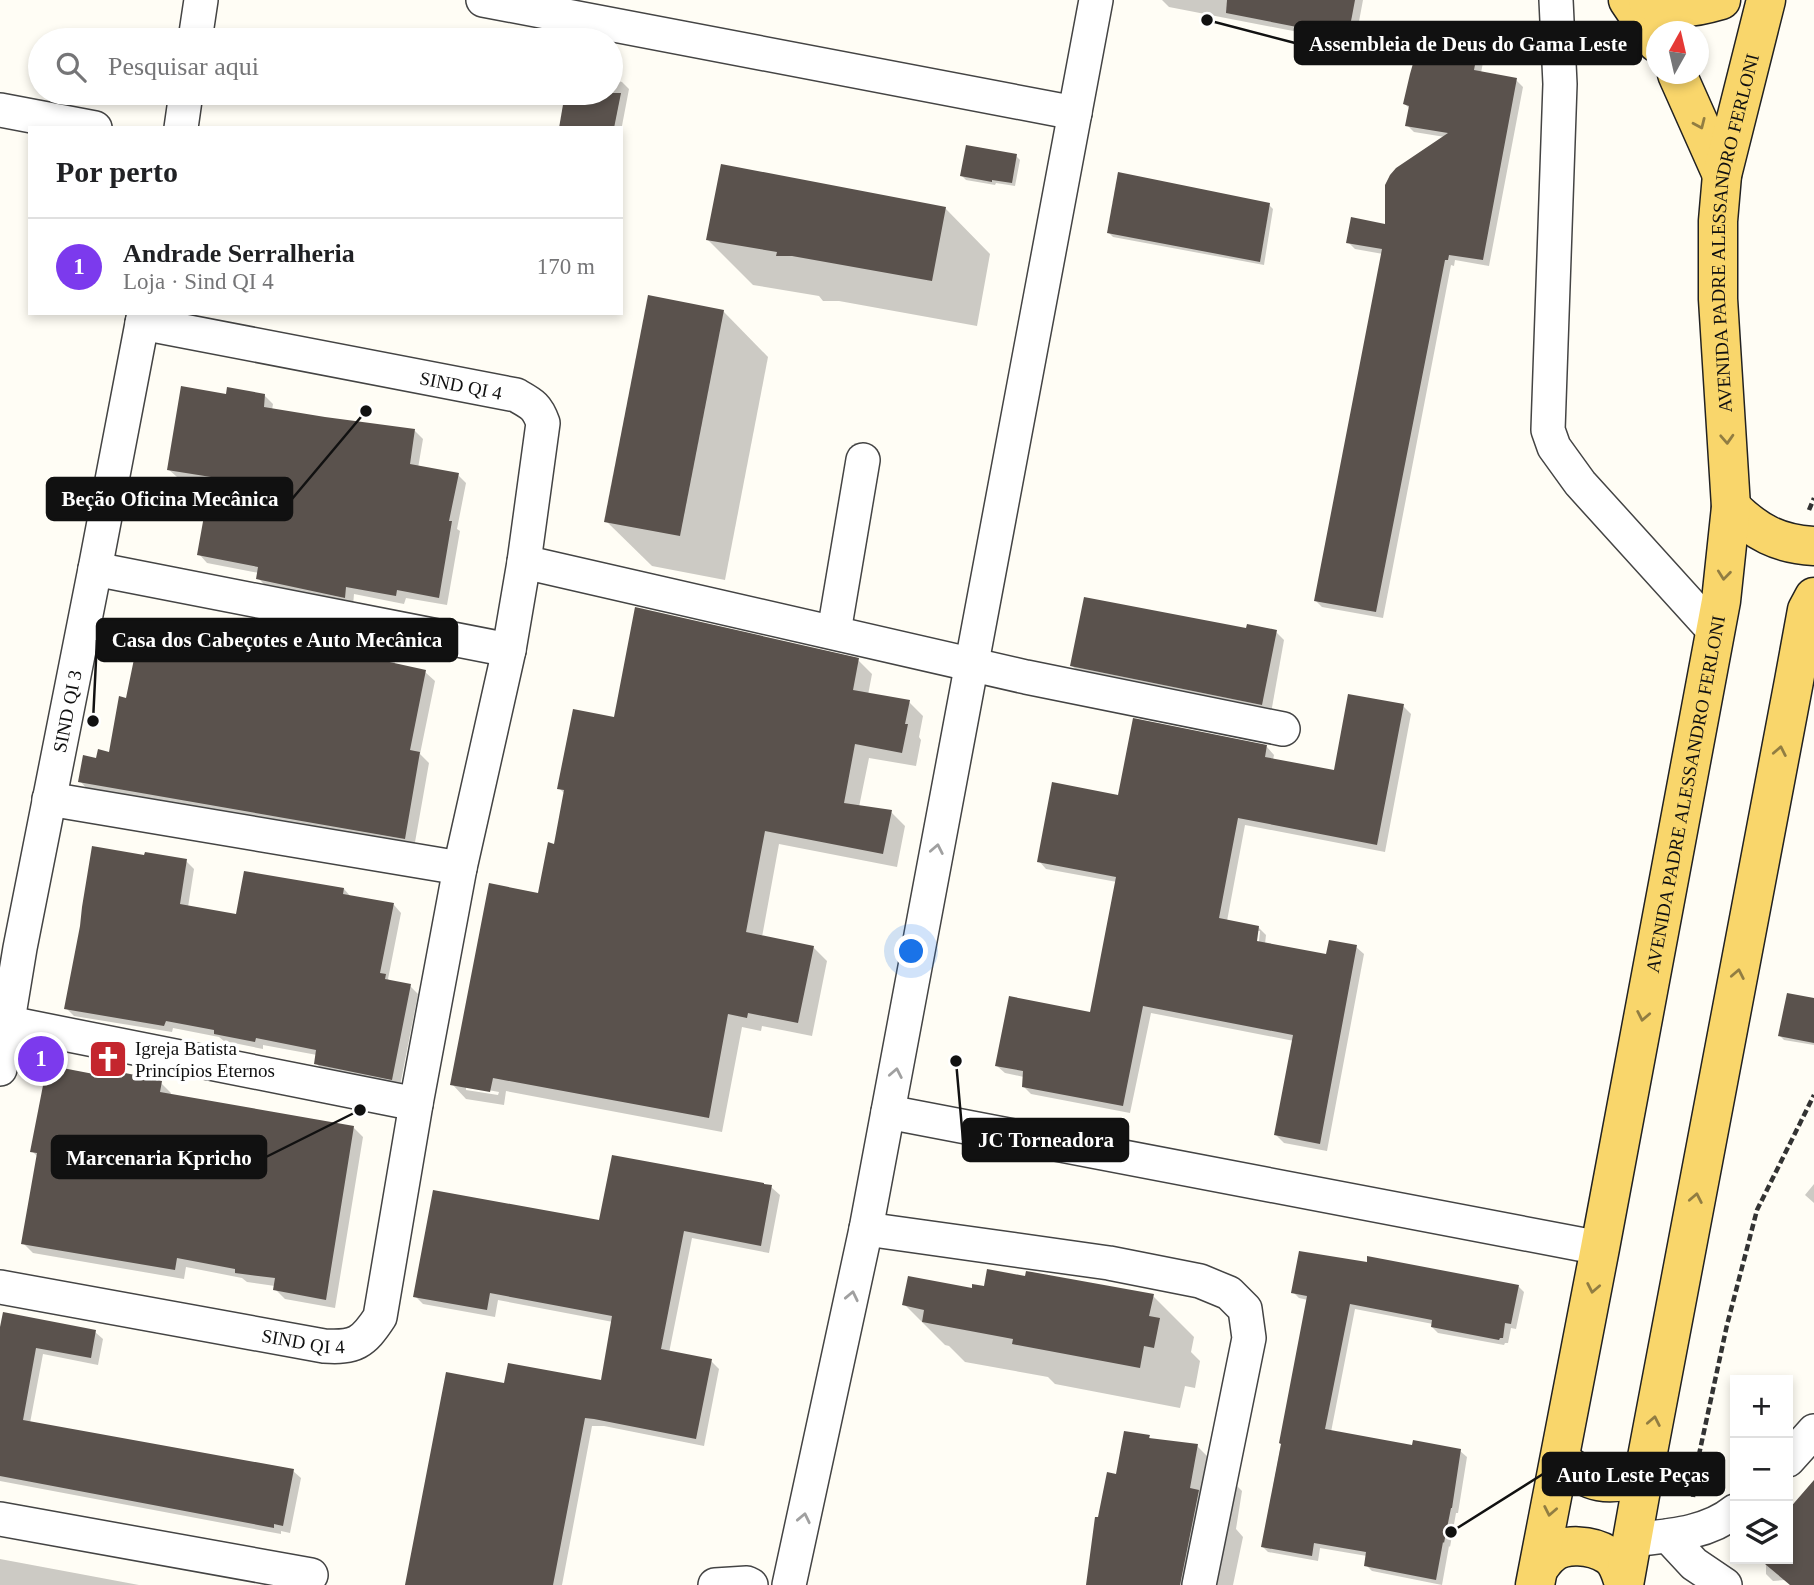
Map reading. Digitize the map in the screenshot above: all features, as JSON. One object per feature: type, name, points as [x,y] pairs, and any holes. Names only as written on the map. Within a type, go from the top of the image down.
[{"type":"main road","points":[[1628,0],[1646,27]]},
{"type":"main road","points":[[1648,0],[1671,7],[1696,7],[1721,0]]},
{"type":"main road","name":"AVENIDA PADRE ALESSANDRO FERLONI","points":[[1537,1576],[1721,601],[1731,508],[1718,299],[1718,221],[1722,175],[1766,0]]},
{"type":"main road","points":[[1681,84],[1722,175]]},
{"type":"main road","points":[[1731,508],[1766,535],[1795,545],[1814,546]]},
{"type":"main road","points":[[1624,1584],[1663,1536],[1644,1473],[1807,610],[1814,597]]},
{"type":"main road","points":[[1560,1459],[1573,1471],[1597,1482],[1616,1483],[1631,1480],[1644,1473]]},
{"type":"main road","points":[[1537,1576],[1551,1554],[1566,1546],[1585,1547],[1609,1556],[1619,1567],[1624,1584]]},
{"type":"street","points":[[197,28],[201,0]]},
{"type":"street","points":[[483,0],[1075,113]]},
{"type":"street","points":[[789,1585],[866,1229],[1096,0]]},
{"type":"street","points":[[1556,0],[1560,84],[1548,430],[1554,447],[1580,484],[1715,632]]},
{"type":"street","points":[[181,126],[185,105]]},
{"type":"street","points":[[0,110],[84,126]]},
{"type":"street","name":"SIND QI 4","points":[[0,1287],[324,1346],[353,1344],[369,1335],[380,1317],[460,868],[509,650],[524,562],[543,423],[534,405],[516,396],[143,318]]},
{"type":"street","name":"SIND QI 3","points":[[0,1069],[9,1023],[10,946],[49,799],[143,318]]},
{"type":"street","points":[[834,632],[863,460]]},
{"type":"street","points":[[524,562],[1026,677],[1283,729]]},
{"type":"street","points":[[95,569],[509,650]]},
{"type":"street","points":[[49,799],[460,868]]},
{"type":"street","points":[[9,1023],[416,1104]]},
{"type":"street","points":[[888,1112],[1600,1248]]},
{"type":"street","points":[[866,1229],[1108,1263],[1199,1281],[1229,1293],[1245,1309],[1249,1338],[1199,1585]]},
{"type":"street","points":[[1793,1454],[1814,1431]]},
{"type":"street","points":[[1663,1536],[1730,1515]]},
{"type":"street","points":[[0,1519],[311,1575]]},
{"type":"street","points":[[1663,1536],[1725,1585]]},
{"type":"street","points":[[715,1585],[751,1585]]},
{"type":"path","points":[[1663,1536],[1695,1473],[1727,1325],[1757,1210],[1814,1095]]},
{"type":"building","points":[[1227,0],[1355,0],[1348,37],[1226,13]]},
{"type":"building","points":[[1427,31],[1473,39],[1471,48],[1478,49],[1474,70],[1517,78],[1483,260],[1449,255],[1448,260],[1445,260],[1376,612],[1314,601],[1382,249],[1346,243],[1351,217],[1385,224],[1385,185],[1390,175],[1396,168],[1448,133],[1405,126],[1409,106],[1403,104],[1418,46],[1425,46]]},
{"type":"building","points":[[563,105],[619,105],[614,126],[559,126]]},
{"type":"building","points":[[966,145],[1017,154],[1012,183],[960,176]]},
{"type":"building","points":[[721,164],[946,207],[932,281],[792,256],[776,256],[777,252],[706,240]]},
{"type":"building","points":[[1118,172],[1270,203],[1260,262],[1107,233]]},
{"type":"building","points":[[648,295],[724,310],[680,536],[604,522]]},
{"type":"building","points":[[181,386],[226,394],[227,387],[265,394],[264,407],[415,429],[410,464],[459,473],[449,521],[452,521],[439,598],[397,590],[396,596],[346,587],[345,598],[256,579],[258,567],[197,555],[211,477],[167,470]]},
{"type":"building","points":[[1084,597],[1246,628],[1247,624],[1277,630],[1262,705],[1070,666]]},
{"type":"building","points":[[635,607],[859,658],[853,690],[910,700],[902,753],[855,744],[844,803],[892,810],[883,854],[765,831],[746,932],[814,946],[798,1023],[748,1013],[747,1018],[728,1014],[709,1118],[493,1078],[490,1092],[450,1085],[489,883],[538,893],[548,842],[554,844],[564,790],[557,789],[573,709],[614,717]]},
{"type":"building","points":[[142,620],[283,646],[287,626],[340,636],[339,642],[387,651],[385,661],[426,670],[410,750],[420,752],[405,839],[78,782],[83,755],[96,758],[98,749],[109,752],[119,696],[126,698]]},
{"type":"building","points":[[1348,694],[1404,704],[1377,845],[1238,818],[1219,918],[1259,926],[1257,941],[1326,954],[1329,940],[1357,945],[1320,1144],[1274,1135],[1293,1035],[1143,1006],[1123,1106],[1022,1087],[1023,1071],[995,1066],[1009,996],[1090,1012],[1116,877],[1037,862],[1052,782],[1118,795],[1133,718],[1267,745],[1265,757],[1334,770]]},
{"type":"building","points":[[92,846],[187,859],[180,904],[236,914],[244,871],[344,888],[343,894],[394,903],[380,973],[386,974],[385,979],[411,984],[392,1080],[314,1064],[316,1050],[256,1038],[255,1042],[214,1034],[214,1030],[166,1021],[164,1026],[64,1009]]},
{"type":"building","points":[[1787,993],[1814,998],[1814,1043],[1778,1036]]},
{"type":"building","points":[[47,1065],[104,1076],[105,1069],[162,1081],[160,1092],[354,1126],[326,1300],[273,1290],[275,1278],[235,1273],[235,1269],[177,1258],[175,1270],[21,1244],[37,1153],[30,1152]]},
{"type":"building","points":[[612,1155],[772,1185],[761,1246],[684,1231],[661,1349],[712,1359],[696,1439],[585,1418],[553,1585],[405,1585],[446,1372],[504,1383],[508,1363],[601,1380],[612,1316],[490,1293],[487,1310],[413,1297],[433,1190],[599,1220]]},
{"type":"building","points":[[1299,1251],[1367,1262],[1367,1256],[1519,1285],[1511,1324],[1505,1323],[1503,1338],[1499,1340],[1431,1327],[1432,1320],[1350,1304],[1325,1429],[1412,1445],[1413,1440],[1461,1449],[1452,1508],[1436,1580],[1364,1566],[1366,1552],[1314,1543],[1312,1556],[1261,1547],[1307,1296],[1291,1293]]},
{"type":"building","points":[[987,1269],[1025,1276],[1026,1271],[1154,1294],[1149,1316],[1160,1318],[1154,1348],[1144,1346],[1140,1368],[1012,1344],[1013,1339],[922,1322],[924,1310],[902,1305],[908,1276],[972,1288],[972,1284],[984,1286]]},
{"type":"building","points":[[3,1312],[96,1330],[91,1358],[36,1348],[23,1420],[294,1469],[283,1526],[274,1524],[274,1528],[0,1476],[0,1327]]},
{"type":"building","points":[[1124,1431],[1150,1435],[1149,1438],[1198,1444],[1190,1488],[1199,1490],[1180,1585],[1086,1585],[1095,1517],[1098,1517],[1107,1472],[1116,1474]]},
{"type":"building","points":[[1814,1480],[1814,1585],[1790,1585],[1765,1564],[1793,1564],[1793,1504]]},
{"type":"place","name":"Assembleia de Deus do Gama Leste","points":[[1207,20]]},
{"type":"place","name":"Beção Oficina Mecânica","points":[[366,411]]},
{"type":"place","name":"Casa dos Cabeçotes e Auto Mecânica","points":[[93,721]]},
{"type":"place","name":"Andrade Serralheria","points":[[41,1059]]},
{"type":"place","name":"Igreja Batista Princípios Eternos","points":[[108,1059]]},
{"type":"place","name":"JC Torneadora","points":[[956,1061]]},
{"type":"place","name":"Marcenaria Kpricho","points":[[360,1110]]},
{"type":"place","name":"Auto Leste Peças","points":[[1451,1532]]}]
